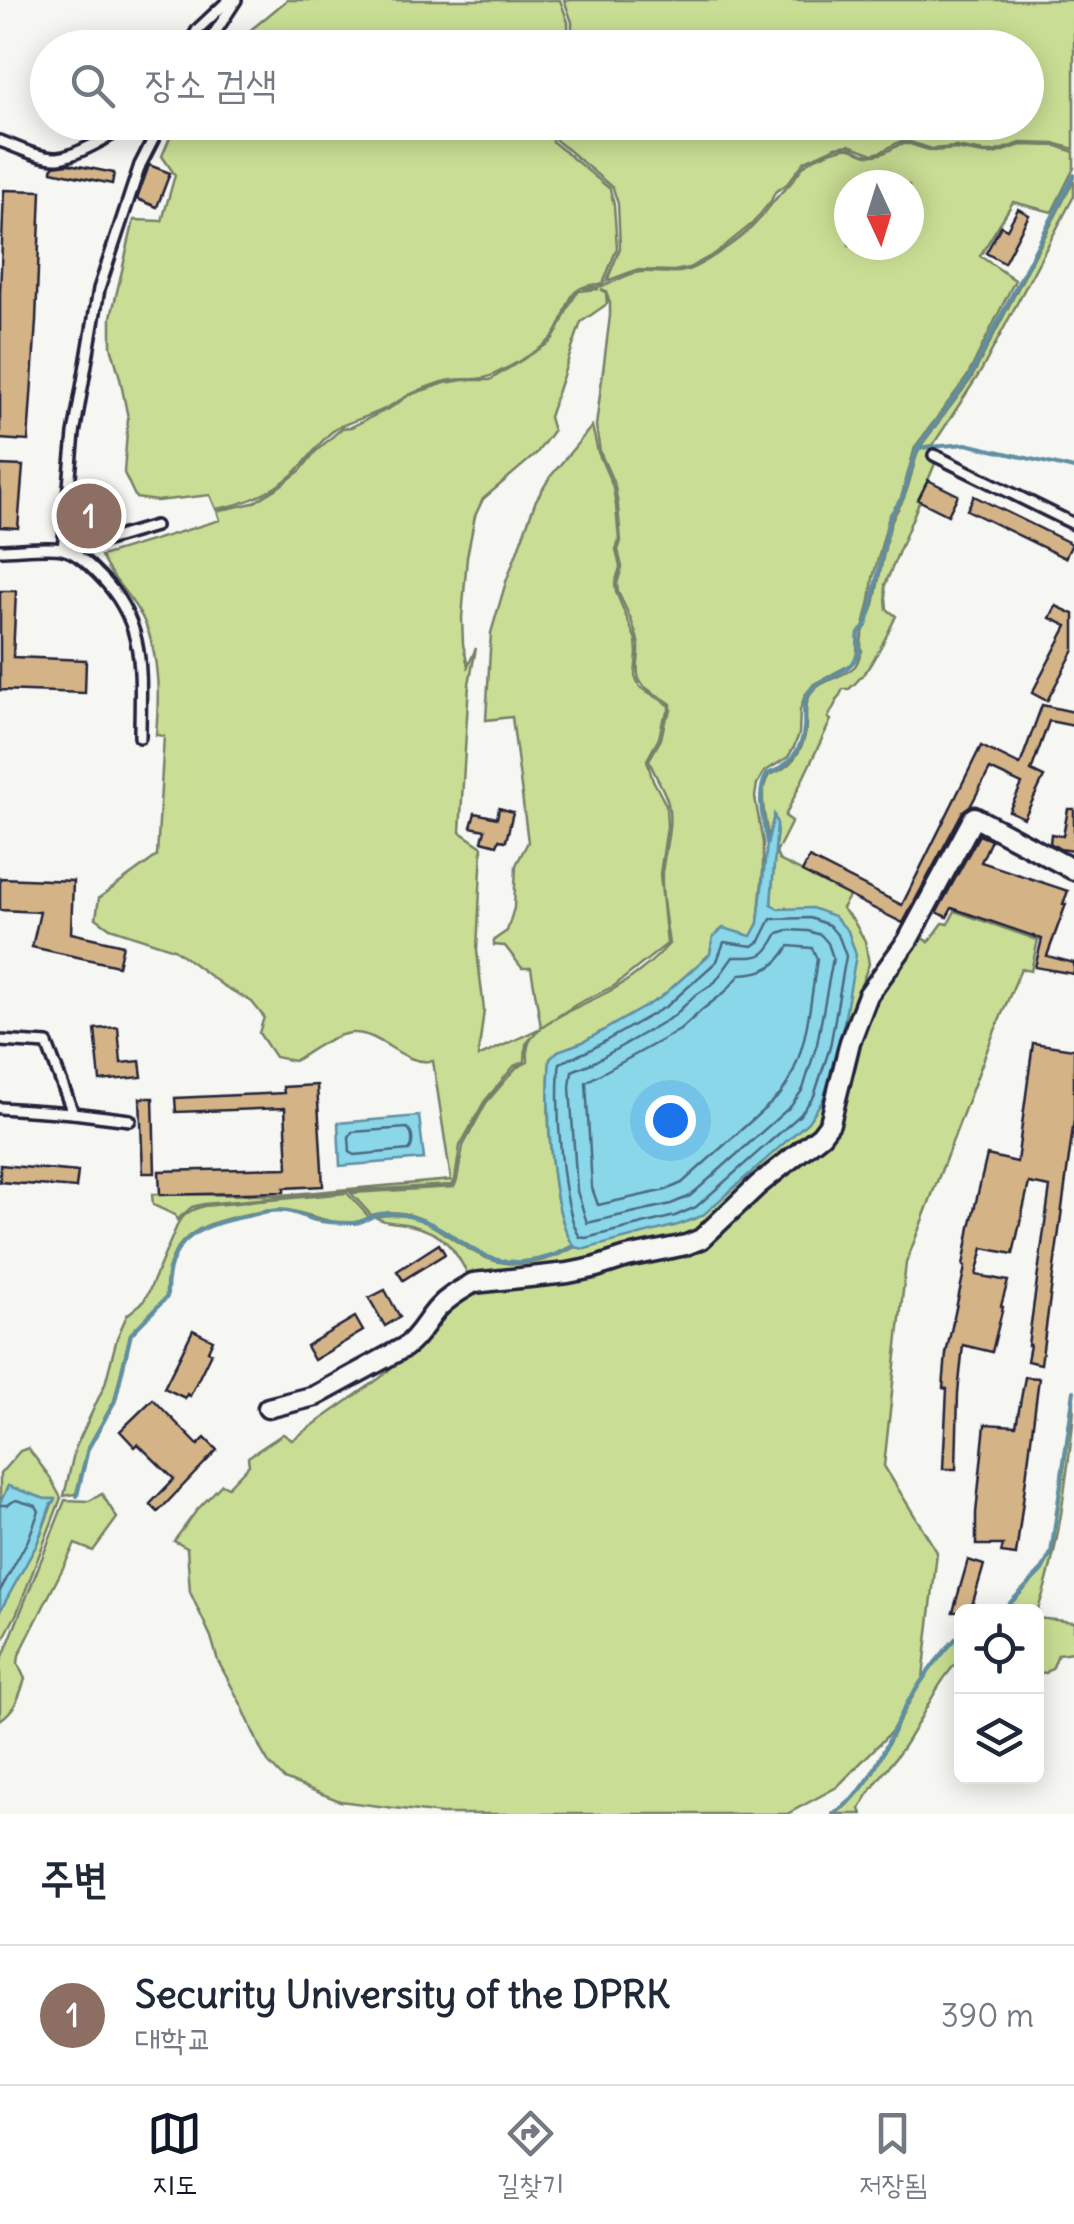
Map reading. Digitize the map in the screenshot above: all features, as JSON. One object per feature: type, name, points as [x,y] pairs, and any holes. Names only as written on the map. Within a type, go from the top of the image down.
[{"type":"street","points":[[268,1408],[315,1396],[405,1347],[416,1339],[436,1310],[474,1283],[594,1268],[702,1238],[830,1124],[850,1042],[868,995],[908,940],[974,817],[1074,870]]},
{"type":"lane","points":[[197,30],[232,0]]},
{"type":"lane","points":[[214,30],[232,0]]},
{"type":"lane","points":[[0,141],[54,158],[100,140]]},
{"type":"lane","points":[[62,549],[74,434],[99,289],[140,165],[153,140]]},
{"type":"lane","points":[[934,455],[1074,524]]},
{"type":"lane","points":[[0,550],[80,548],[155,526]]},
{"type":"lane","points":[[62,549],[86,562],[106,581],[130,620],[140,652],[140,737]]},
{"type":"lane","points":[[0,1041],[47,1044],[73,1113]]},
{"type":"lane","points":[[0,1108],[130,1120]]},
{"type":"green space","points":[[287,0],[560,0],[568,30],[251,30]]},
{"type":"green space","points":[[564,0],[1074,0],[1074,149],[1057,144],[1021,143],[984,152],[956,147],[932,149],[899,142],[873,154],[849,145],[836,147],[805,161],[787,184],[775,192],[752,224],[716,253],[689,268],[636,270],[607,281],[620,248],[618,204],[613,188],[556,140],[1044,140],[1044,30],[572,30]]},
{"type":"green space","points":[[169,140],[552,140],[610,189],[617,248],[603,284],[574,293],[546,344],[504,369],[484,378],[451,380],[432,386],[341,426],[285,481],[240,503],[216,509],[210,495],[157,501],[136,498],[124,473],[128,418],[111,346],[111,317],[134,220],[162,221],[175,175],[162,156]]},
{"type":"green space","points":[[900,144],[932,151],[956,149],[984,154],[1021,145],[1057,146],[1074,152],[1074,168],[1052,212],[1013,202],[980,256],[1015,280],[967,377],[915,447],[901,498],[889,516],[853,663],[814,684],[805,695],[794,747],[788,757],[764,772],[757,784],[763,870],[758,923],[751,937],[733,932],[713,937],[710,954],[661,998],[583,1042],[558,1051],[550,1059],[549,1128],[554,1181],[573,1245],[528,1261],[492,1258],[416,1217],[387,1212],[371,1215],[351,1193],[454,1187],[463,1146],[486,1103],[516,1068],[528,1062],[528,1044],[538,1031],[623,983],[669,944],[662,883],[669,812],[649,760],[661,739],[671,704],[639,679],[638,639],[618,592],[622,567],[618,506],[615,486],[600,452],[596,426],[610,316],[606,291],[601,289],[606,293],[607,304],[581,322],[549,417],[553,431],[536,454],[483,499],[475,516],[467,557],[462,618],[468,666],[476,648],[469,684],[460,832],[482,847],[477,951],[484,1010],[478,1057],[539,1029],[526,1044],[525,1061],[514,1066],[484,1102],[460,1146],[452,1185],[204,1204],[192,1207],[177,1220],[175,1215],[153,1205],[152,1194],[281,1195],[451,1180],[433,1061],[412,1059],[373,1038],[352,1033],[330,1040],[294,1061],[275,1057],[259,1033],[264,1017],[252,1002],[174,949],[110,928],[96,918],[99,898],[157,856],[164,736],[156,735],[157,679],[150,637],[140,614],[101,556],[220,520],[217,511],[253,503],[301,470],[342,428],[392,407],[409,395],[445,383],[490,380],[549,343],[579,291],[599,289],[583,289],[636,273],[670,273],[703,263],[752,227],[804,165],[816,158],[846,148],[864,154],[883,153]]},
{"type":"green space","points":[[1074,180],[1074,196],[981,371],[933,445],[920,447],[971,379]]},
{"type":"green space","points":[[592,426],[613,487],[620,567],[615,584],[636,640],[635,676],[640,687],[669,705],[647,760],[666,805],[660,874],[667,944],[614,986],[541,1027],[531,968],[522,968],[505,946],[494,945],[494,940],[507,931],[514,908],[516,865],[528,842],[512,717],[486,720],[491,633],[536,500]]},
{"type":"green space","points":[[932,447],[927,456],[936,461],[885,585],[887,609],[896,616],[870,665],[857,682],[843,689],[828,718],[831,720],[785,816],[792,821],[776,853],[779,860],[850,895],[842,908],[865,941],[869,964],[854,1003],[827,1120],[691,1238],[587,1264],[470,1278],[452,1249],[438,1236],[375,1217],[408,1216],[421,1220],[495,1261],[542,1261],[575,1247],[585,1249],[745,1179],[808,1122],[786,908],[778,909],[771,904],[777,824],[774,817],[768,838],[763,806],[765,782],[799,751],[813,691],[857,663],[891,523],[904,499],[919,449]]},
{"type":"green space","points":[[955,911],[1038,940],[1031,971],[1021,969],[991,1040],[906,1263],[884,1466],[937,1552],[923,1678],[891,1732],[837,1787],[787,1814],[441,1814],[340,1801],[284,1779],[261,1750],[190,1592],[187,1548],[174,1541],[197,1510],[222,1484],[228,1487],[249,1465],[248,1457],[283,1434],[292,1440],[380,1378],[416,1345],[434,1321],[467,1293],[684,1248],[825,1135],[861,1020],[920,936],[929,942]]},
{"type":"green space","points":[[347,1193],[369,1217],[348,1223],[272,1210],[213,1223],[187,1238],[171,1261],[166,1297],[130,1334],[114,1401],[87,1449],[76,1494],[64,1496],[75,1449],[105,1384],[117,1338],[127,1315],[143,1302],[149,1291],[179,1221],[204,1206]]},
{"type":"green space","points":[[1074,1399],[1061,1513],[1043,1596],[1040,1604],[1011,1604],[1042,1571],[1052,1553]]},
{"type":"green space","points":[[28,1448],[61,1498],[17,1613],[0,1645],[0,1611],[37,1544],[54,1499],[8,1486],[0,1503],[0,1474],[20,1451]]},
{"type":"green space","points":[[102,1494],[117,1518],[93,1551],[75,1544],[19,1655],[18,1664],[25,1679],[19,1697],[0,1720],[0,1664],[65,1500],[89,1501]]},
{"type":"green space","points":[[1044,1619],[1074,1622],[1074,1652],[1058,1654],[1046,1673]]},
{"type":"green space","points":[[954,1642],[954,1666],[870,1792],[860,1809],[862,1814],[835,1814],[849,1804],[870,1778],[914,1694]]},
{"type":"water","points":[[774,815],[777,824],[771,904],[778,909],[812,908],[834,916],[848,931],[856,955],[839,1050],[823,1100],[808,1122],[702,1216],[585,1249],[575,1247],[566,1231],[555,1184],[549,1129],[550,1059],[558,1051],[583,1042],[660,998],[710,954],[713,937],[723,928],[751,936],[758,923]]},
{"type":"water","points":[[419,1116],[424,1159],[340,1166],[338,1123]]},
{"type":"water","points":[[8,1486],[55,1502],[0,1611],[0,1503]]},
{"type":"building","points":[[69,164],[114,173],[112,184],[52,171],[53,166]]},
{"type":"building","points":[[149,165],[170,173],[157,207],[137,199]]},
{"type":"building","points":[[4,190],[41,191],[28,441],[0,439]]},
{"type":"building","points":[[1018,209],[1029,215],[1004,263],[986,253],[1001,226],[1007,229]]},
{"type":"building","points":[[0,465],[23,466],[18,528],[0,527]]},
{"type":"building","points":[[928,480],[958,495],[948,515],[918,500]]},
{"type":"building","points":[[974,496],[1072,544],[1065,558],[967,510]]},
{"type":"building","points":[[0,591],[16,591],[13,657],[86,660],[85,693],[0,690]]},
{"type":"building","points":[[1056,606],[1074,614],[1074,650],[1047,701],[1032,693],[1067,626],[1050,618]]},
{"type":"building","points":[[1042,705],[1074,712],[1074,726],[1049,721],[1031,771],[1044,777],[1024,818],[1009,811],[1022,784],[990,769],[903,923],[802,872],[809,858],[902,905],[981,746],[1020,765]]},
{"type":"building","points":[[499,808],[513,812],[506,841],[499,840],[497,845],[482,841],[485,830],[471,827],[475,813],[497,818]]},
{"type":"building","points":[[1068,809],[1074,809],[1074,851],[1050,843],[1051,834],[1063,836]]},
{"type":"building","points":[[979,835],[991,840],[981,862],[1068,891],[1047,956],[1074,963],[1074,974],[1035,967],[1042,939],[952,908],[947,917],[937,912]]},
{"type":"building","points":[[0,878],[73,881],[71,933],[123,945],[118,966],[32,947],[40,912],[0,910]]},
{"type":"building","points":[[118,1027],[121,1063],[140,1061],[142,1077],[100,1081],[95,1029]]},
{"type":"building","points":[[1033,1043],[1074,1049],[1074,1120],[1041,1364],[1027,1361],[1050,1187],[1029,1183],[1013,1254],[983,1248],[976,1275],[1008,1281],[992,1352],[963,1345],[956,1469],[943,1469],[946,1354],[970,1227],[987,1155],[1017,1162]]},
{"type":"building","points":[[317,1085],[323,1186],[284,1188],[284,1192],[160,1195],[159,1171],[288,1168],[285,1108],[176,1112],[175,1098],[284,1093],[283,1087]]},
{"type":"building","points":[[140,1098],[153,1098],[155,1173],[143,1173]]},
{"type":"building","points":[[0,1165],[78,1172],[76,1188],[0,1182]]},
{"type":"building","points":[[439,1244],[445,1254],[403,1280],[397,1271]]},
{"type":"building","points":[[385,1290],[400,1317],[385,1326],[369,1298]]},
{"type":"building","points":[[355,1317],[363,1331],[314,1360],[306,1346]]},
{"type":"building","points":[[193,1330],[213,1340],[208,1351],[211,1353],[190,1396],[185,1398],[164,1388]]},
{"type":"building","points":[[1025,1377],[1039,1378],[1016,1555],[1001,1553],[1003,1545],[976,1545],[976,1513],[985,1424],[1016,1426]]},
{"type":"building","points":[[153,1399],[198,1445],[205,1438],[217,1450],[158,1512],[150,1504],[174,1479],[120,1431]]},
{"type":"building","points":[[968,1560],[984,1565],[972,1604],[955,1604]]},
{"type":"waterway","points":[[767,844],[761,799],[763,782],[767,774],[788,762],[797,750],[803,735],[805,704],[812,689],[848,667],[860,651],[859,633],[870,612],[890,517],[903,496],[917,448],[969,378],[1074,175]]},
{"type":"waterway","points":[[917,448],[966,444],[1074,469]]},
{"type":"waterway","points":[[77,1496],[88,1449],[115,1401],[131,1334],[167,1297],[172,1262],[188,1238],[200,1231],[271,1211],[338,1223],[393,1214],[430,1223],[479,1253],[502,1261],[527,1262],[573,1246]]},
{"type":"waterway","points":[[1009,1604],[1042,1570],[1051,1553],[1074,1391]]},
{"type":"waterway","points":[[833,1814],[847,1804],[869,1777],[909,1700],[954,1641]]},
{"type":"place","name":"Security University of the DPRK","points":[[89,516]]}]
